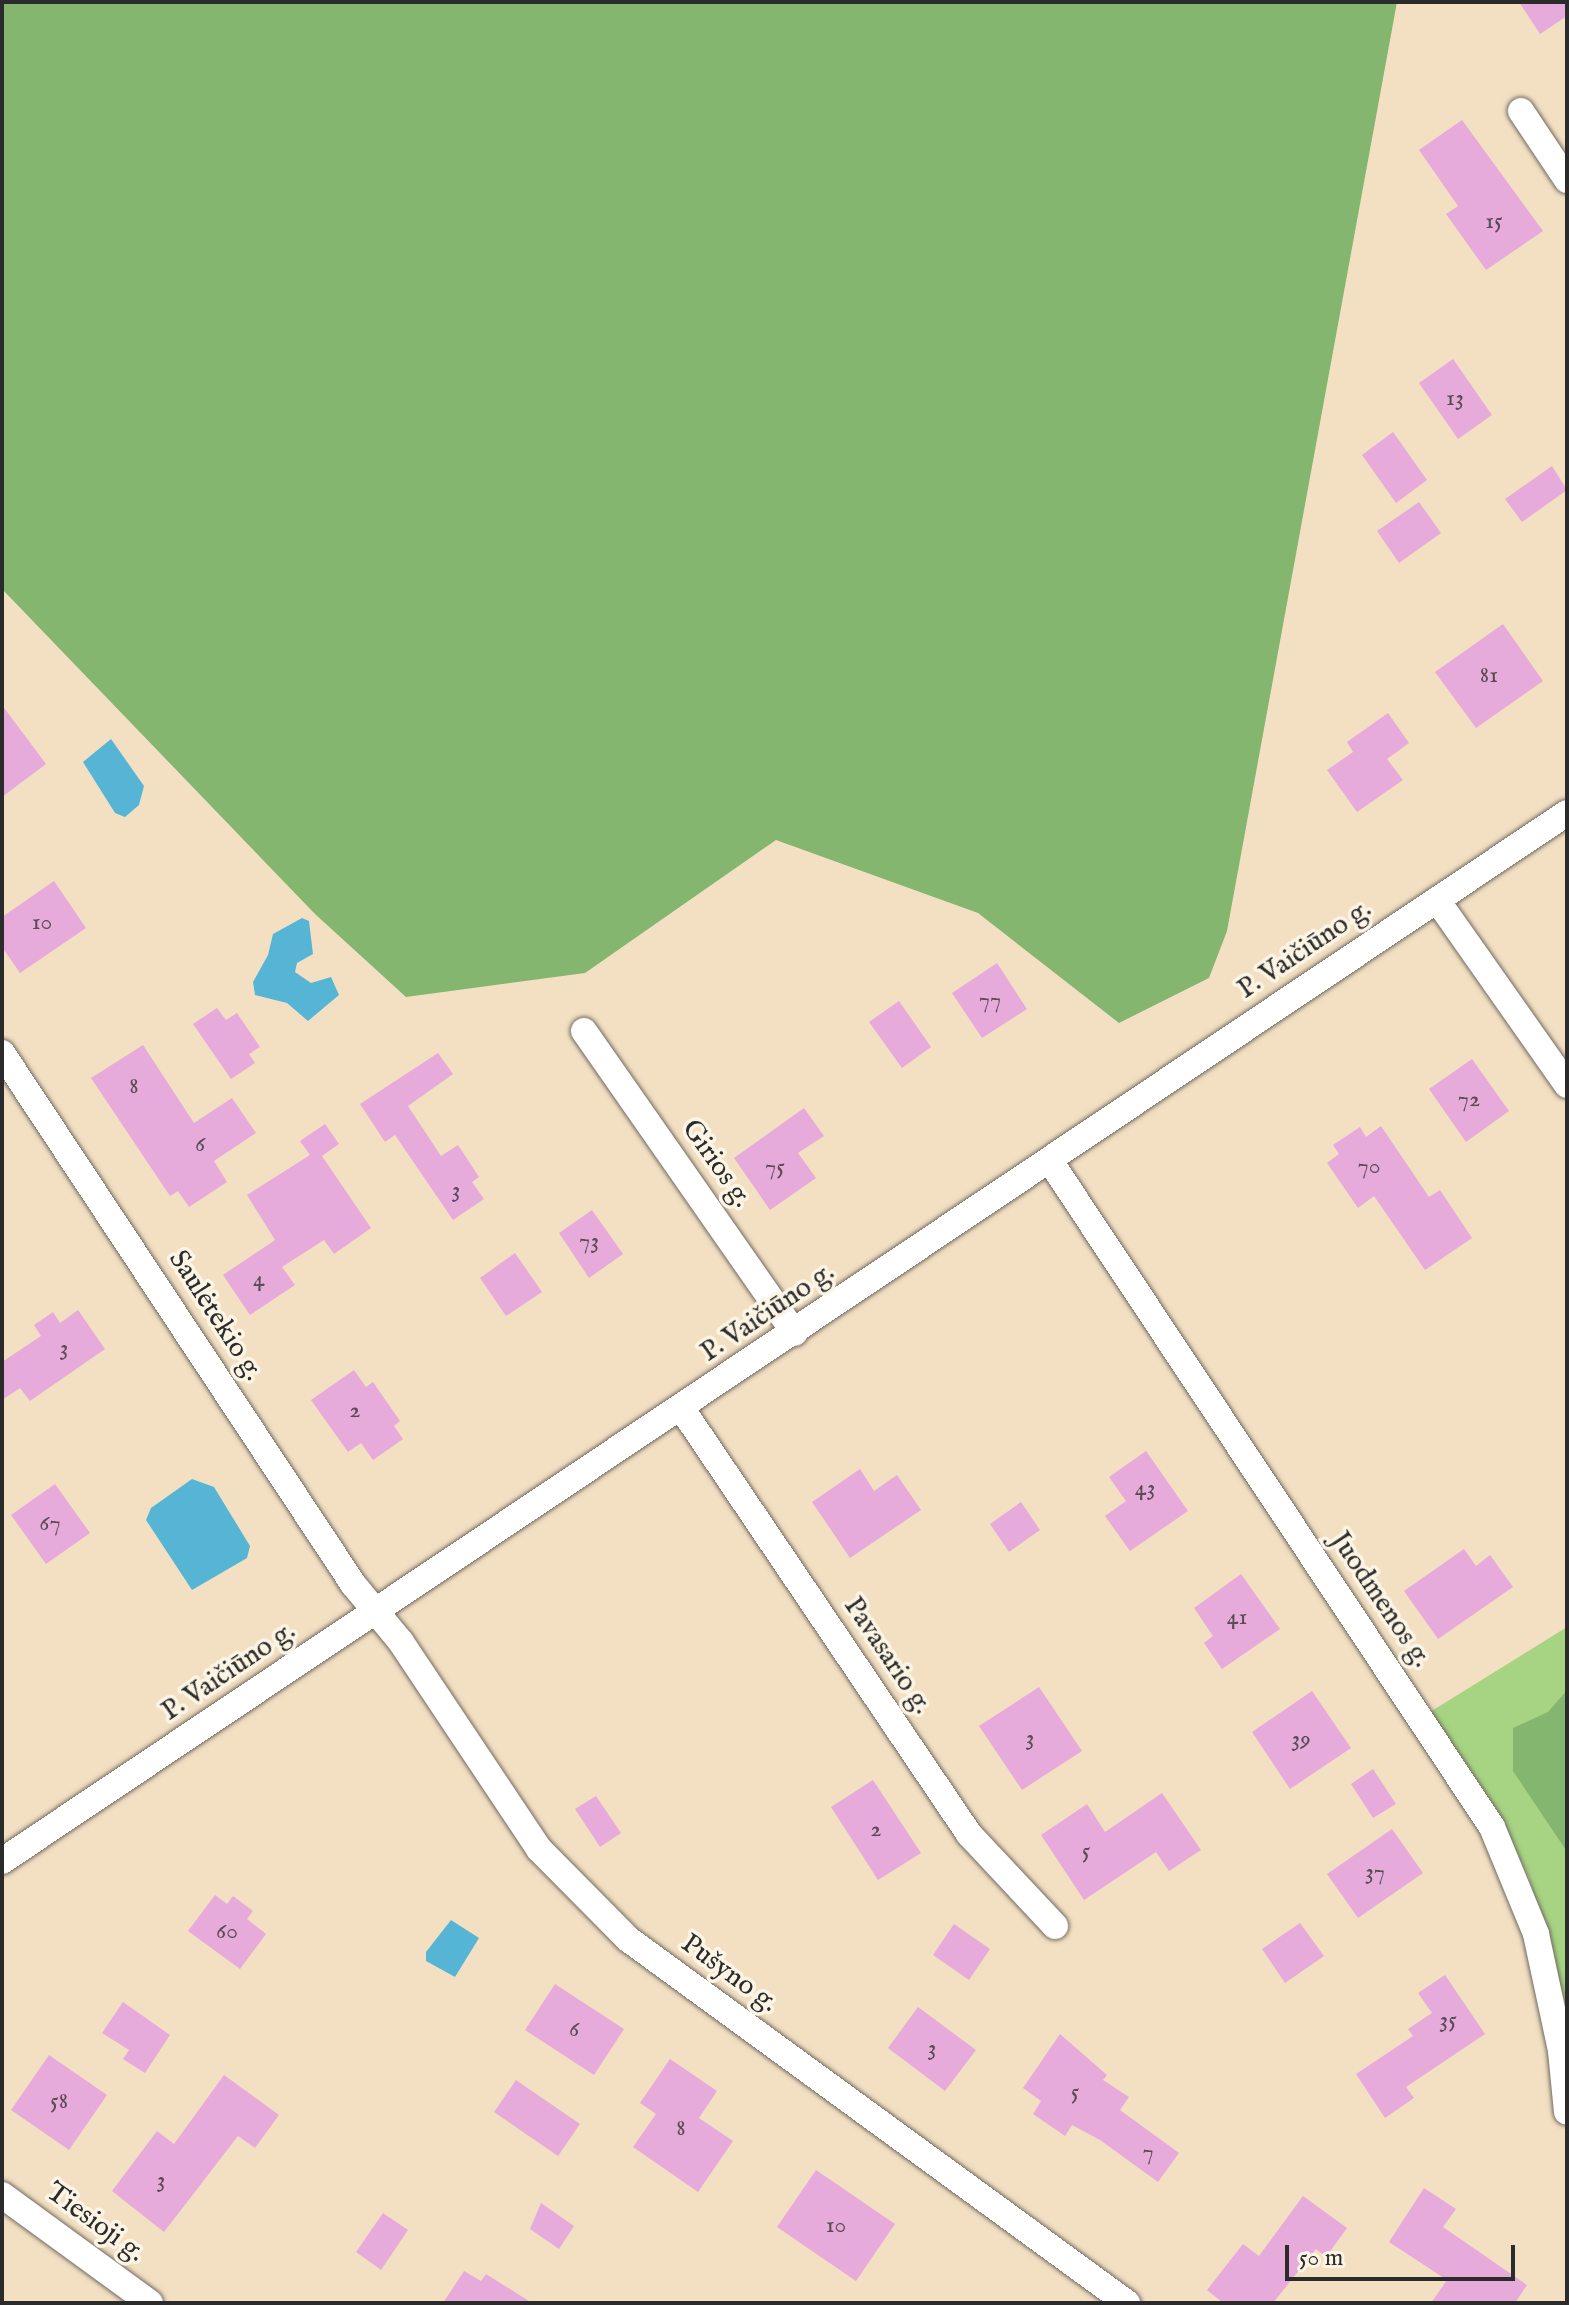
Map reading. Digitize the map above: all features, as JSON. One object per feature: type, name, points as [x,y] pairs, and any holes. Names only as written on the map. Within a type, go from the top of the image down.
[{"type":"street","points":[[1521,111],[1567,180]]},
{"type":"street","name":"P. Vaičiūno g.","points":[[2,1861],[682,1409],[1567,813]]},
{"type":"street","points":[[1437,900],[1567,1085]]},
{"type":"street","name":"Girios g.","points":[[584,1031],[795,1333]]},
{"type":"street","name":"Saulėtekio g.","points":[[2,1053],[376,1613]]},
{"type":"street","name":"Juodmenos g.","points":[[1050,1161],[1492,1827],[1536,1934],[1561,2051],[1567,2112]]},
{"type":"street","name":"Pavasario g.","points":[[682,1409],[969,1834],[1055,1926]]},
{"type":"street","name":"Pušyno g.","points":[[376,1613],[539,1849],[628,1939],[1127,2303]]},
{"type":"street","name":"Tiesioji g.","points":[[2,2195],[150,2303]]},
{"type":"green space","points":[[2,2],[1397,2],[1227,931],[1209,978],[1119,1023],[978,913],[776,840],[585,973],[406,997],[315,914],[2,589]]},
{"type":"green space","points":[[1567,1627],[1567,1690],[1549,1712],[1514,1728],[1513,1770],[1567,1852],[1567,2008],[1529,1878],[1499,1815],[1430,1712]]},
{"type":"green space","points":[[1567,1690],[1567,1852],[1513,1771],[1513,1728],[1548,1712]]},
{"type":"water","points":[[111,739],[144,786],[139,805],[125,817],[115,813],[83,762]]},
{"type":"water","points":[[302,918],[309,921],[313,954],[297,963],[295,972],[311,983],[331,977],[339,995],[308,1021],[287,1003],[255,995],[253,982],[268,955],[273,934]]},
{"type":"water","points":[[192,1479],[214,1487],[250,1546],[247,1558],[192,1590],[146,1520],[151,1508]]},
{"type":"water","points":[[451,1920],[479,1938],[455,1977],[426,1961],[426,1952]]},
{"type":"building","points":[[1519,2],[1567,2],[1567,16],[1540,34]]},
{"type":"building","points":[[1462,120],[1543,231],[1486,270],[1446,214],[1458,206],[1419,150]]},
{"type":"building","points":[[1453,359],[1492,415],[1458,439],[1419,383]]},
{"type":"building","points":[[1393,432],[1427,480],[1396,503],[1362,455]]},
{"type":"building","points":[[1552,466],[1567,490],[1522,522],[1505,499]]},
{"type":"building","points":[[1419,502],[1441,533],[1399,563],[1377,531]]},
{"type":"building","points":[[1503,624],[1543,681],[1476,728],[1435,672]]},
{"type":"building","points":[[2,705],[46,764],[2,797]]},
{"type":"building","points":[[1388,713],[1409,743],[1387,759],[1403,780],[1357,812],[1327,770],[1353,752],[1347,742]]},
{"type":"building","points":[[54,881],[86,928],[20,973],[2,947],[2,917]]},
{"type":"building","points":[[997,963],[1027,1009],[982,1038],[952,993]]},
{"type":"building","points":[[899,1001],[931,1047],[902,1068],[869,1022]]},
{"type":"building","points":[[217,1008],[226,1020],[237,1013],[260,1047],[249,1054],[255,1063],[231,1079],[193,1024]]},
{"type":"building","points":[[143,1045],[194,1123],[232,1098],[256,1133],[214,1161],[227,1182],[189,1207],[178,1191],[170,1196],[91,1078]]},
{"type":"building","points":[[438,1053],[453,1074],[408,1106],[441,1156],[458,1145],[479,1177],[472,1182],[484,1199],[453,1220],[395,1135],[385,1142],[360,1104]]},
{"type":"building","points":[[1472,1059],[1509,1111],[1466,1142],[1429,1089]]},
{"type":"building","points":[[804,1108],[824,1136],[798,1153],[816,1178],[770,1210],[734,1158]]},
{"type":"building","points":[[325,1124],[339,1144],[322,1156],[371,1228],[334,1254],[324,1240],[282,1267],[295,1285],[250,1315],[223,1275],[275,1240],[247,1195],[310,1155],[300,1141]]},
{"type":"building","points":[[1381,1126],[1429,1197],[1440,1190],[1472,1238],[1425,1270],[1374,1196],[1358,1208],[1327,1163],[1339,1154],[1333,1145],[1360,1127],[1366,1137]]},
{"type":"building","points":[[592,1210],[623,1254],[589,1278],[559,1233]]},
{"type":"building","points":[[515,1253],[542,1292],[506,1316],[480,1278]]},
{"type":"building","points":[[78,1310],[105,1349],[30,1401],[20,1388],[2,1400],[2,1362],[41,1336],[34,1325],[53,1312],[60,1323]]},
{"type":"building","points":[[354,1370],[366,1387],[373,1382],[400,1421],[394,1426],[403,1439],[373,1460],[361,1443],[348,1452],[311,1400]]},
{"type":"building","points":[[1146,1451],[1188,1511],[1130,1551],[1105,1516],[1126,1501],[1109,1477]]},
{"type":"building","points":[[860,1469],[874,1491],[897,1475],[921,1510],[850,1558],[812,1502]]},
{"type":"building","points":[[55,1484],[90,1533],[46,1564],[11,1515]]},
{"type":"building","points":[[1021,1502],[1040,1530],[1009,1552],[990,1524]]},
{"type":"building","points":[[1464,1549],[1476,1566],[1490,1555],[1513,1587],[1438,1639],[1404,1591]]},
{"type":"building","points":[[1241,1574],[1280,1629],[1222,1669],[1204,1643],[1213,1636],[1194,1608]]},
{"type":"building","points":[[1039,1687],[1082,1751],[1022,1790],[979,1726]]},
{"type":"building","points":[[1312,1691],[1351,1748],[1290,1789],[1252,1732]]},
{"type":"building","points":[[1373,1769],[1396,1804],[1373,1818],[1351,1784]]},
{"type":"building","points":[[873,1780],[921,1853],[878,1880],[831,1807]]},
{"type":"building","points":[[1162,1793],[1201,1850],[1169,1871],[1156,1852],[1084,1900],[1041,1835],[1087,1804],[1105,1832]]},
{"type":"building","points":[[596,1796],[621,1833],[600,1847],[575,1809]]},
{"type":"building","points":[[1392,1829],[1423,1873],[1358,1918],[1327,1874]]},
{"type":"building","points":[[215,1895],[227,1904],[233,1896],[253,1911],[247,1919],[266,1934],[240,1969],[188,1931]]},
{"type":"building","points":[[1300,1923],[1324,1956],[1285,1983],[1262,1949]]},
{"type":"building","points":[[954,1924],[990,1949],[969,1980],[933,1955]]},
{"type":"building","points":[[1445,1975],[1485,2034],[1406,2087],[1414,2098],[1385,2118],[1356,2074],[1413,2036],[1408,2029],[1432,2013],[1418,1993]]},
{"type":"building","points":[[555,1984],[624,2029],[594,2075],[525,2030]]},
{"type":"building","points":[[123,2002],[170,2035],[145,2073],[123,2059],[129,2050],[102,2033]]},
{"type":"building","points":[[918,2007],[976,2050],[945,2091],[888,2048]]},
{"type":"building","points":[[1060,2034],[1107,2075],[1103,2080],[1129,2097],[1120,2110],[1179,2153],[1158,2182],[1100,2140],[1072,2125],[1065,2136],[1033,2114],[1041,2101],[1023,2088]]},
{"type":"building","points":[[49,2055],[107,2095],[69,2150],[11,2110]]},
{"type":"building","points":[[670,2059],[717,2091],[699,2118],[733,2141],[698,2192],[633,2147],[656,2114],[640,2103]]},
{"type":"building","points":[[224,2075],[279,2115],[255,2148],[238,2136],[164,2232],[112,2191],[157,2131],[174,2144]]},
{"type":"building","points":[[516,2080],[580,2124],[558,2156],[494,2112]]},
{"type":"building","points":[[816,2170],[895,2224],[856,2281],[777,2227]]},
{"type":"building","points":[[1424,2188],[1456,2209],[1443,2227],[1527,2285],[1515,2303],[1431,2303],[1447,2280],[1389,2242]]},
{"type":"building","points":[[1303,2196],[1347,2228],[1326,2257],[1316,2249],[1273,2303],[1223,2303],[1207,2290],[1243,2244],[1259,2256]]},
{"type":"building","points":[[541,2203],[574,2226],[559,2249],[530,2229]]},
{"type":"building","points":[[383,2213],[408,2230],[381,2270],[356,2252]]},
{"type":"building","points":[[464,2271],[481,2281],[486,2274],[532,2303],[443,2303]]}]
